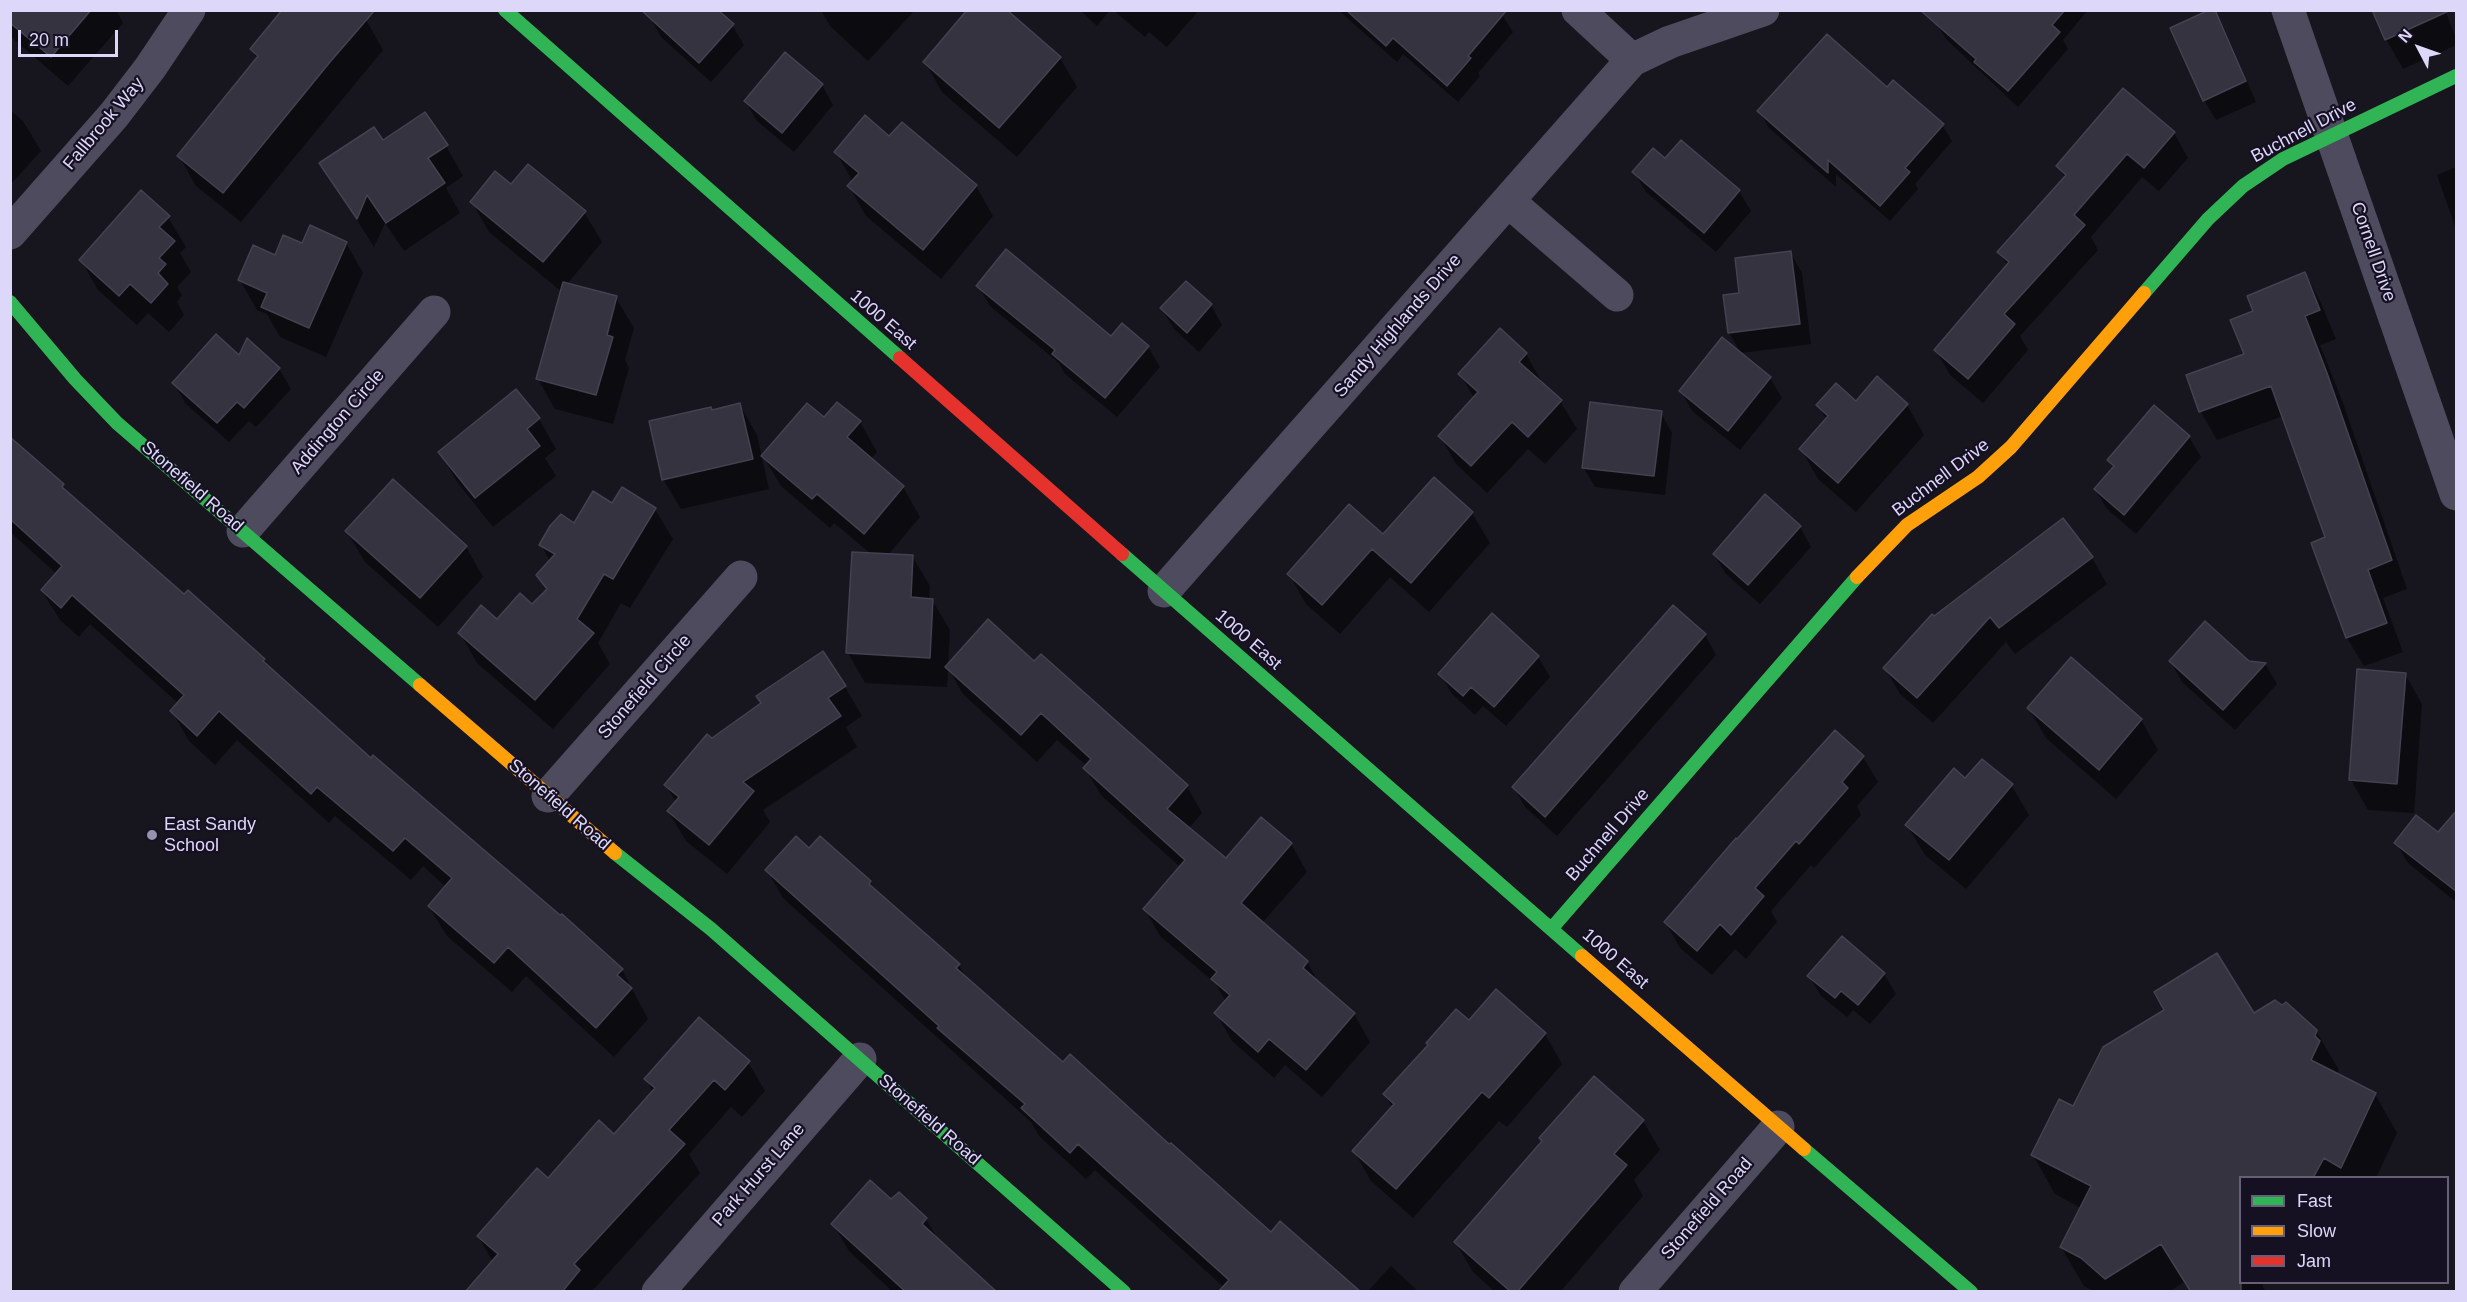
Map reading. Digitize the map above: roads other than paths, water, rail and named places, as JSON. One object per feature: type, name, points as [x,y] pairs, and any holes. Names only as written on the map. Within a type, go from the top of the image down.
[{"type":"street","name":"Fallbrook Way","points":[[10,233],[114,115],[150,68],[189,10]]},
{"type":"street","name":"1000 East","points":[[505,10],[1164,591],[1778,1127],[1971,1292]]},
{"type":"street","points":[[1578,10],[1632,60],[1670,42],[1763,10]]},
{"type":"street","name":"Cornell Drive","points":[[2288,10],[2457,494]]},
{"type":"street","name":"Sandy Highlands Drive","points":[[1164,591],[1632,60]]},
{"type":"street","name":"Buchnell Drive","points":[[1552,928],[1876,555],[1906,525],[1978,477],[2011,447],[2208,219],[2243,186],[2283,159],[2457,76]]},
{"type":"street","points":[[1508,201],[1617,295]]},
{"type":"street","name":"Stonefield Road","points":[[10,302],[75,379],[117,423],[602,843],[711,929],[1124,1292]]},
{"type":"street","name":"Addington Circle","points":[[243,531],[434,312]]},
{"type":"street","name":"Stonefield Circle","points":[[548,796],[741,577]]},
{"type":"street","name":"Park Hurst Lane","points":[[658,1292],[860,1059]]},
{"type":"street","name":"Stonefield Road","points":[[1635,1292],[1778,1127]]},
{"type":"place","name":"East Sandy School","points":[[152,835]]}]
